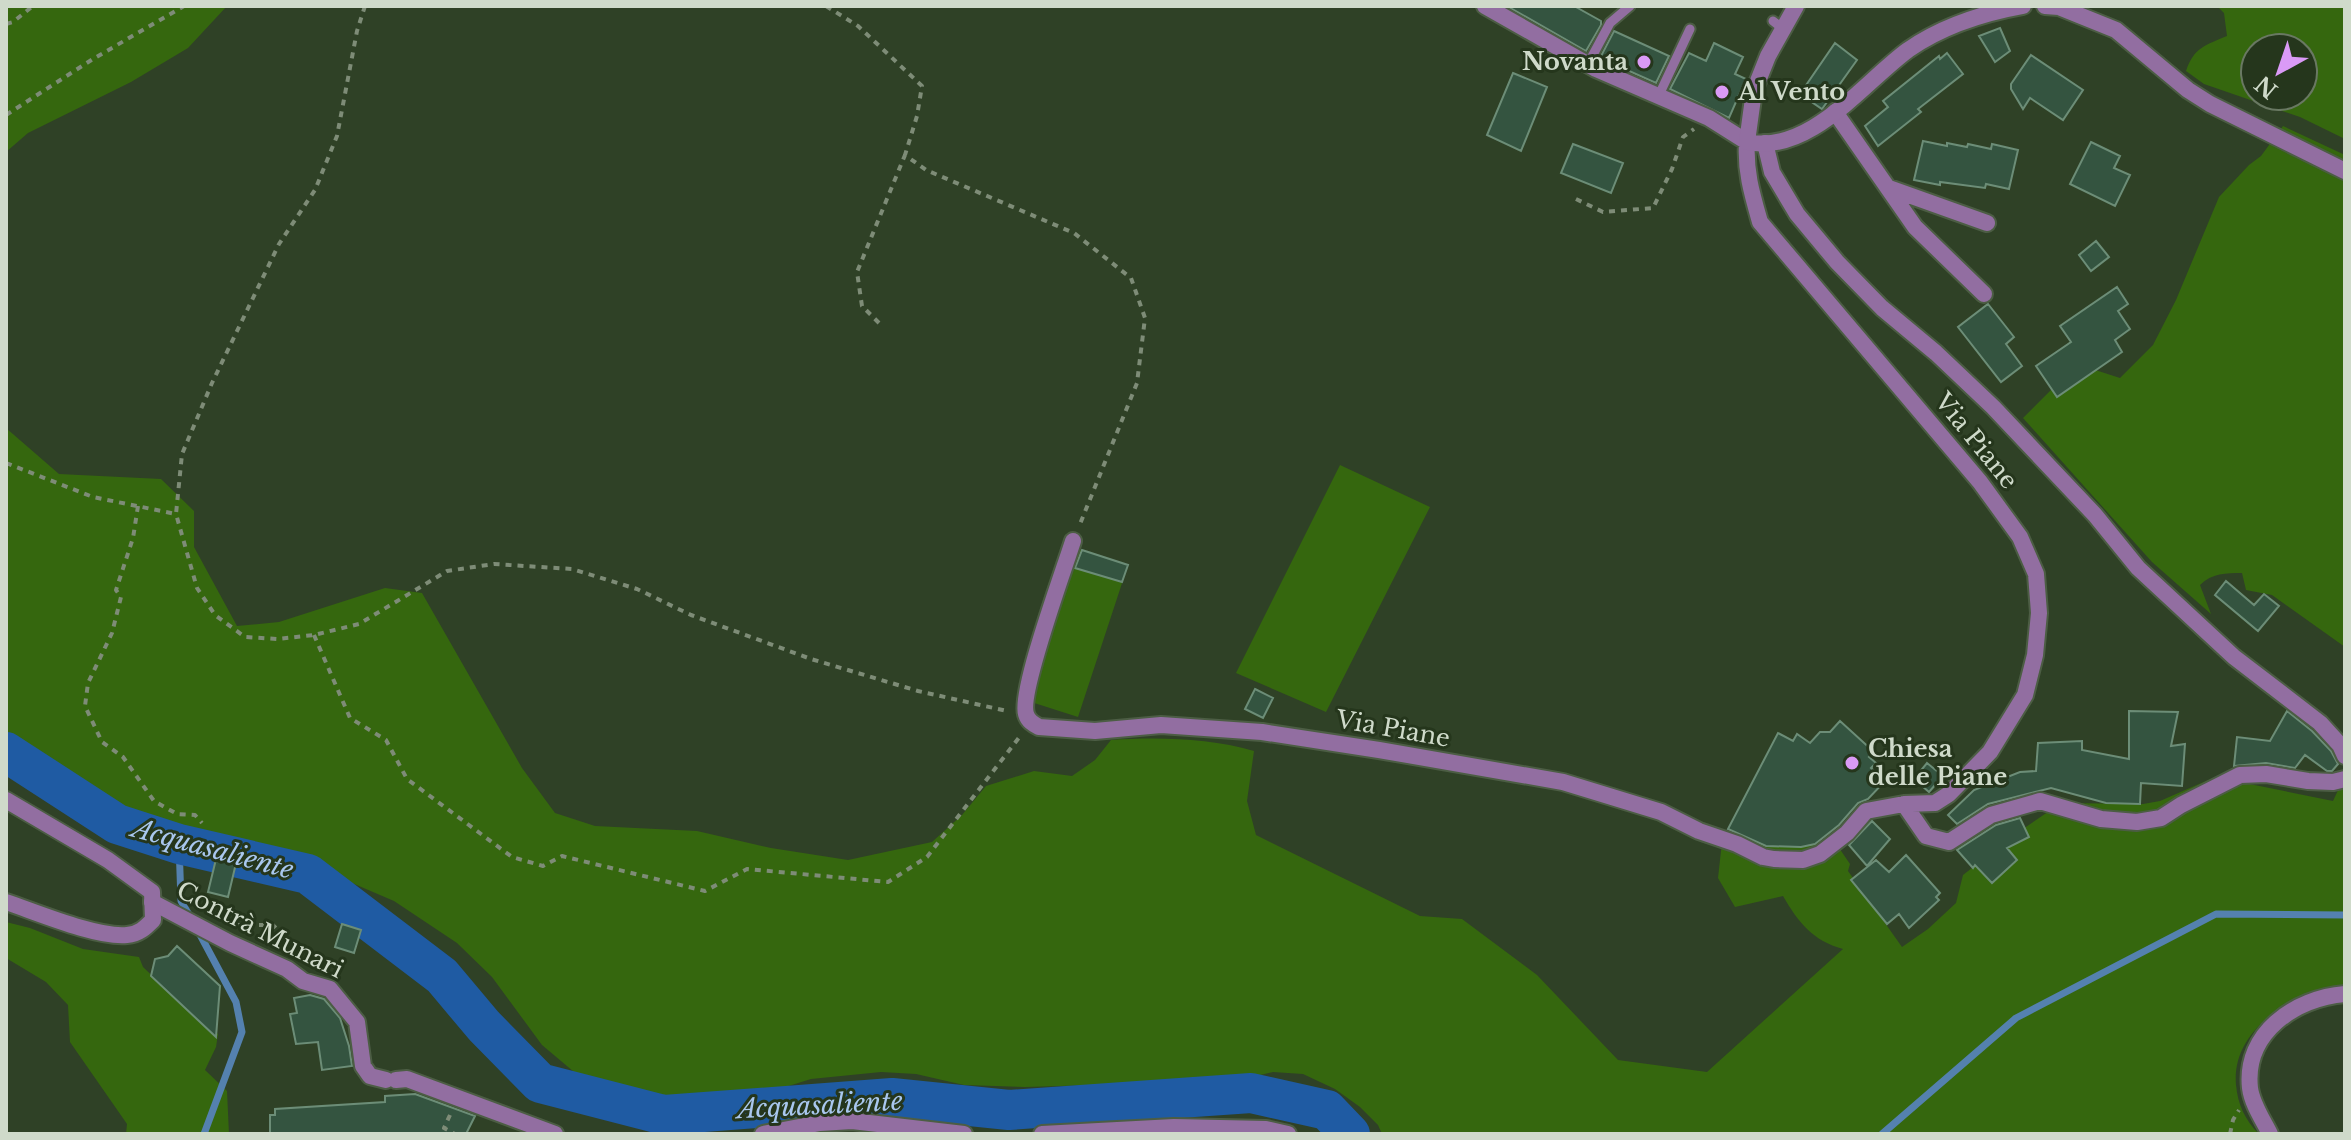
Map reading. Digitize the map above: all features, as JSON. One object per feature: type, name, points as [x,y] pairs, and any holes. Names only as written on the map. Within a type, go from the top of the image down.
[{"type":"street","points":[[1485,6],[1588,64],[1709,118],[1747,142],[1765,143],[1789,139],[1816,126],[1910,49],[1946,29],[2001,10],[2023,6]]},
{"type":"street","name":"Via Piane","points":[[1028,717],[1039,727],[1095,731],[1161,725],[1262,732],[1563,782],[1661,812],[1699,831],[1774,859],[1803,860],[1820,854],[1847,833],[1866,811],[1904,804],[1935,803],[1967,778],[1990,752],[2025,695],[2035,655],[2039,613],[2036,574],[2020,537],[1980,482],[1760,222],[1746,163],[1754,91],[1778,25],[1796,6]]},
{"type":"street","points":[[2045,6],[2059,7],[2116,30],[2188,90],[2210,104],[2345,171]]},
{"type":"street","points":[[1835,112],[1915,227],[1984,294]]},
{"type":"street","name":"Via Piane","points":[[1765,143],[1772,172],[1797,214],[1837,262],[2010,424],[2095,515],[2138,568],[2234,657],[2320,723],[2340,745],[2345,756]]},
{"type":"street","points":[[1889,188],[1987,223]]},
{"type":"street","points":[[1028,717],[1032,668],[1073,541]]},
{"type":"street","points":[[1904,804],[1926,836],[1949,842],[1991,815],[2040,801],[2101,819],[2137,822],[2161,818],[2240,775],[2266,774],[2320,782],[2345,779]]},
{"type":"street","points":[[6,800],[108,860],[152,892],[153,920],[144,930],[126,935],[100,932],[6,902]]},
{"type":"street","name":"Contrà Munari","points":[[152,902],[287,969],[303,981],[330,989],[357,1022],[363,1066],[370,1076],[407,1079],[555,1134]]},
{"type":"street","points":[[2270,1134],[2250,1090],[2257,1044],[2268,1030],[2294,1009],[2316,997],[2345,994]]},
{"type":"street","points":[[763,1134],[820,1123],[852,1121],[964,1134]]},
{"type":"street","points":[[1042,1134],[1174,1127],[1266,1129],[1288,1134]]},
{"type":"lane","points":[[1588,64],[1610,23],[1630,6]]},
{"type":"lane","points":[[1659,95],[1690,29]]},
{"type":"path","points":[[6,24],[33,6]]},
{"type":"path","points":[[6,115],[184,6]]},
{"type":"path","points":[[314,635],[350,718],[386,740],[407,779],[512,857],[543,866],[562,856],[705,891],[747,869],[888,882],[927,857],[1028,717],[811,659],[691,615],[637,589],[572,569],[494,564],[447,571],[359,624],[314,635],[277,639],[245,637],[215,615],[197,588],[176,514],[182,454],[212,383],[279,244],[315,190],[337,136],[357,31],[365,6]]},
{"type":"path","points":[[826,6],[858,26],[922,86],[905,155],[857,272],[862,306],[879,323]]},
{"type":"path","points":[[1576,199],[1603,212],[1653,208],[1683,137],[1709,118]]},
{"type":"path","points":[[905,155],[926,170],[1074,233],[1131,278],[1145,318],[1137,383],[1073,541]]},
{"type":"path","points":[[6,463],[93,497],[176,514]]},
{"type":"path","points":[[138,506],[133,538],[116,590],[121,597],[112,633],[88,683],[85,706],[102,742],[123,757],[154,801],[177,814],[195,815],[202,823]]},
{"type":"path","points":[[455,1134],[444,1128],[459,1098]]},
{"type":"green space","points":[[6,6],[227,6],[188,48],[131,82],[28,133],[6,152]]},
{"type":"green space","points":[[2217,6],[2345,6],[2345,139],[2285,112],[2319,112],[2319,32],[2239,32],[2239,96],[2204,84],[2186,71],[2197,52],[2227,36],[2224,13]]},
{"type":"green space","points":[[2283,126],[2345,155],[2345,647],[2272,595],[2246,590],[2242,573],[2214,576],[2200,585],[2211,614],[2152,562],[2023,418],[2056,385],[2083,366],[2120,378],[2153,345],[2176,300],[2219,197],[2261,156]]},
{"type":"green space","points":[[6,428],[59,474],[161,479],[194,511],[194,547],[237,626],[279,622],[385,588],[422,593],[522,768],[555,813],[595,826],[697,831],[771,848],[848,860],[932,842],[962,815],[986,786],[1034,771],[1072,776],[1095,760],[1111,740],[1219,743],[1254,751],[1247,801],[1256,835],[1420,916],[1462,919],[1537,975],[1618,1060],[1707,1072],[1843,949],[1823,941],[1807,929],[1783,896],[1735,907],[1718,878],[1723,833],[1778,846],[1833,839],[1850,864],[1848,871],[1902,947],[1928,929],[1956,903],[1963,875],[2061,803],[2143,804],[2160,801],[2215,777],[2333,801],[2340,786],[2345,789],[2345,986],[2307,996],[2288,1005],[2270,1016],[2244,1046],[2237,1064],[2237,1092],[2243,1112],[2259,1134],[1382,1134],[1378,1125],[1360,1107],[1335,1089],[1303,1074],[1273,1072],[1239,1080],[1025,1087],[964,1085],[916,1074],[881,1072],[811,1079],[744,1100],[674,1104],[611,1094],[580,1077],[542,1045],[492,977],[457,943],[394,901],[324,871],[284,859],[137,825],[104,808],[6,742]]},
{"type":"green space","points":[[1340,465],[1430,507],[1326,712],[1236,673]]},
{"type":"green space","points":[[1074,548],[1128,565],[1078,717],[1028,701]]},
{"type":"green space","points":[[6,922],[83,949],[139,957],[143,967],[204,1025],[218,1034],[216,1047],[205,1070],[227,1091],[229,1134],[126,1134],[127,1124],[70,1042],[68,1005],[46,982],[6,958]]},
{"type":"building","points":[[1507,6],[1574,6],[1601,21],[1601,25],[1586,51]]},
{"type":"building","points":[[2000,28],[2010,51],[1995,62],[1979,36]]},
{"type":"building","points":[[1614,31],[1669,56],[1656,83],[1600,58]]},
{"type":"building","points":[[1714,43],[1743,57],[1735,74],[1746,79],[1729,118],[1670,89],[1689,53],[1706,61]]},
{"type":"building","points":[[1835,43],[1857,60],[1822,109],[1800,94]]},
{"type":"building","points":[[1947,53],[1963,74],[1878,146],[1865,126],[1888,107],[1883,101]]},
{"type":"building","points":[[2031,55],[2083,90],[2063,120],[2030,98],[2023,109],[2011,89],[2011,84]]},
{"type":"building","points":[[1513,73],[1547,87],[1521,151],[1487,135]]},
{"type":"building","points":[[1923,141],[1991,149],[1992,144],[2018,150],[2009,189],[1986,184],[1985,188],[1914,180]]},
{"type":"building","points":[[2091,142],[2120,156],[2114,168],[2130,175],[2115,206],[2070,184]]},
{"type":"building","points":[[1573,144],[1623,163],[1611,193],[1561,173]]},
{"type":"building","points":[[2096,241],[2109,257],[2091,271],[2079,255]]},
{"type":"building","points":[[2117,287],[2128,304],[2118,311],[2130,329],[2115,340],[2122,352],[2057,397],[2036,366],[2071,342],[2060,326]]},
{"type":"building","points":[[1988,304],[2014,337],[2006,344],[2022,366],[2001,382],[1958,327]]},
{"type":"building","points":[[1082,550],[1128,565],[1122,582],[1075,568]]},
{"type":"building","points":[[2226,581],[2254,605],[2264,594],[2279,606],[2258,631],[2215,595]]},
{"type":"building","points":[[1255,689],[1273,698],[1263,718],[1245,709]]},
{"type":"building","points":[[2129,711],[2178,712],[2171,746],[2185,744],[2182,786],[2141,783],[2140,804],[2106,803],[2051,788],[1988,804],[1957,824],[1948,815],[1974,790],[2020,772],[2036,771],[2038,743],[2082,741],[2082,750],[2129,759]]},
{"type":"building","points":[[2287,711],[2331,751],[2338,764],[2332,771],[2327,771],[2305,755],[2295,768],[2266,763],[2234,766],[2237,737],[2270,741]]},
{"type":"building","points":[[1840,721],[1874,752],[1869,757],[1876,763],[1871,768],[1885,781],[1868,799],[1858,803],[1839,825],[1815,844],[1801,847],[1766,846],[1728,829],[1778,733],[1793,741],[1797,734],[1810,743],[1820,732],[1830,732]]},
{"type":"building","points":[[1927,763],[1943,776],[1929,792],[1914,779]]},
{"type":"building","points":[[2020,818],[2029,837],[2007,848],[2017,860],[1992,883],[1957,850],[1996,825]]},
{"type":"building","points":[[1872,821],[1890,839],[1867,866],[1849,845]]},
{"type":"building","points":[[217,855],[237,859],[228,897],[208,892]]},
{"type":"building","points":[[1906,855],[1940,893],[1936,897],[1939,900],[1909,928],[1899,914],[1887,924],[1851,880],[1876,860],[1889,872]]},
{"type":"building","points":[[342,924],[361,930],[354,953],[335,947]]},
{"type":"building","points":[[177,946],[220,986],[216,1037],[151,976],[155,959],[168,956]]},
{"type":"building","points":[[310,995],[324,999],[340,1018],[352,1066],[322,1070],[318,1042],[296,1044],[290,1014],[297,1013],[294,998]]},
{"type":"building","points":[[415,1094],[475,1116],[466,1134],[270,1134],[270,1115],[275,1115],[275,1109],[385,1102],[385,1096]]},
{"type":"waterway","name":"Acquasaliente","points":[[6,752],[117,824],[179,844],[308,874],[442,976],[484,1026],[540,1083],[664,1115],[892,1098],[1009,1110],[1251,1093],[1327,1110],[1350,1134]]},
{"type":"waterway","points":[[179,844],[181,901],[191,918]]},
{"type":"waterway","points":[[1882,1134],[2016,1018],[2216,914],[2345,915]]},
{"type":"waterway","points":[[197,929],[236,1002],[242,1032],[204,1134]]},
{"type":"place","name":"Novanta","points":[[1644,62]]},
{"type":"place","name":"Al Vento","points":[[1722,92]]},
{"type":"place","name":"Chiesa delle Piane","points":[[1852,763]]}]
